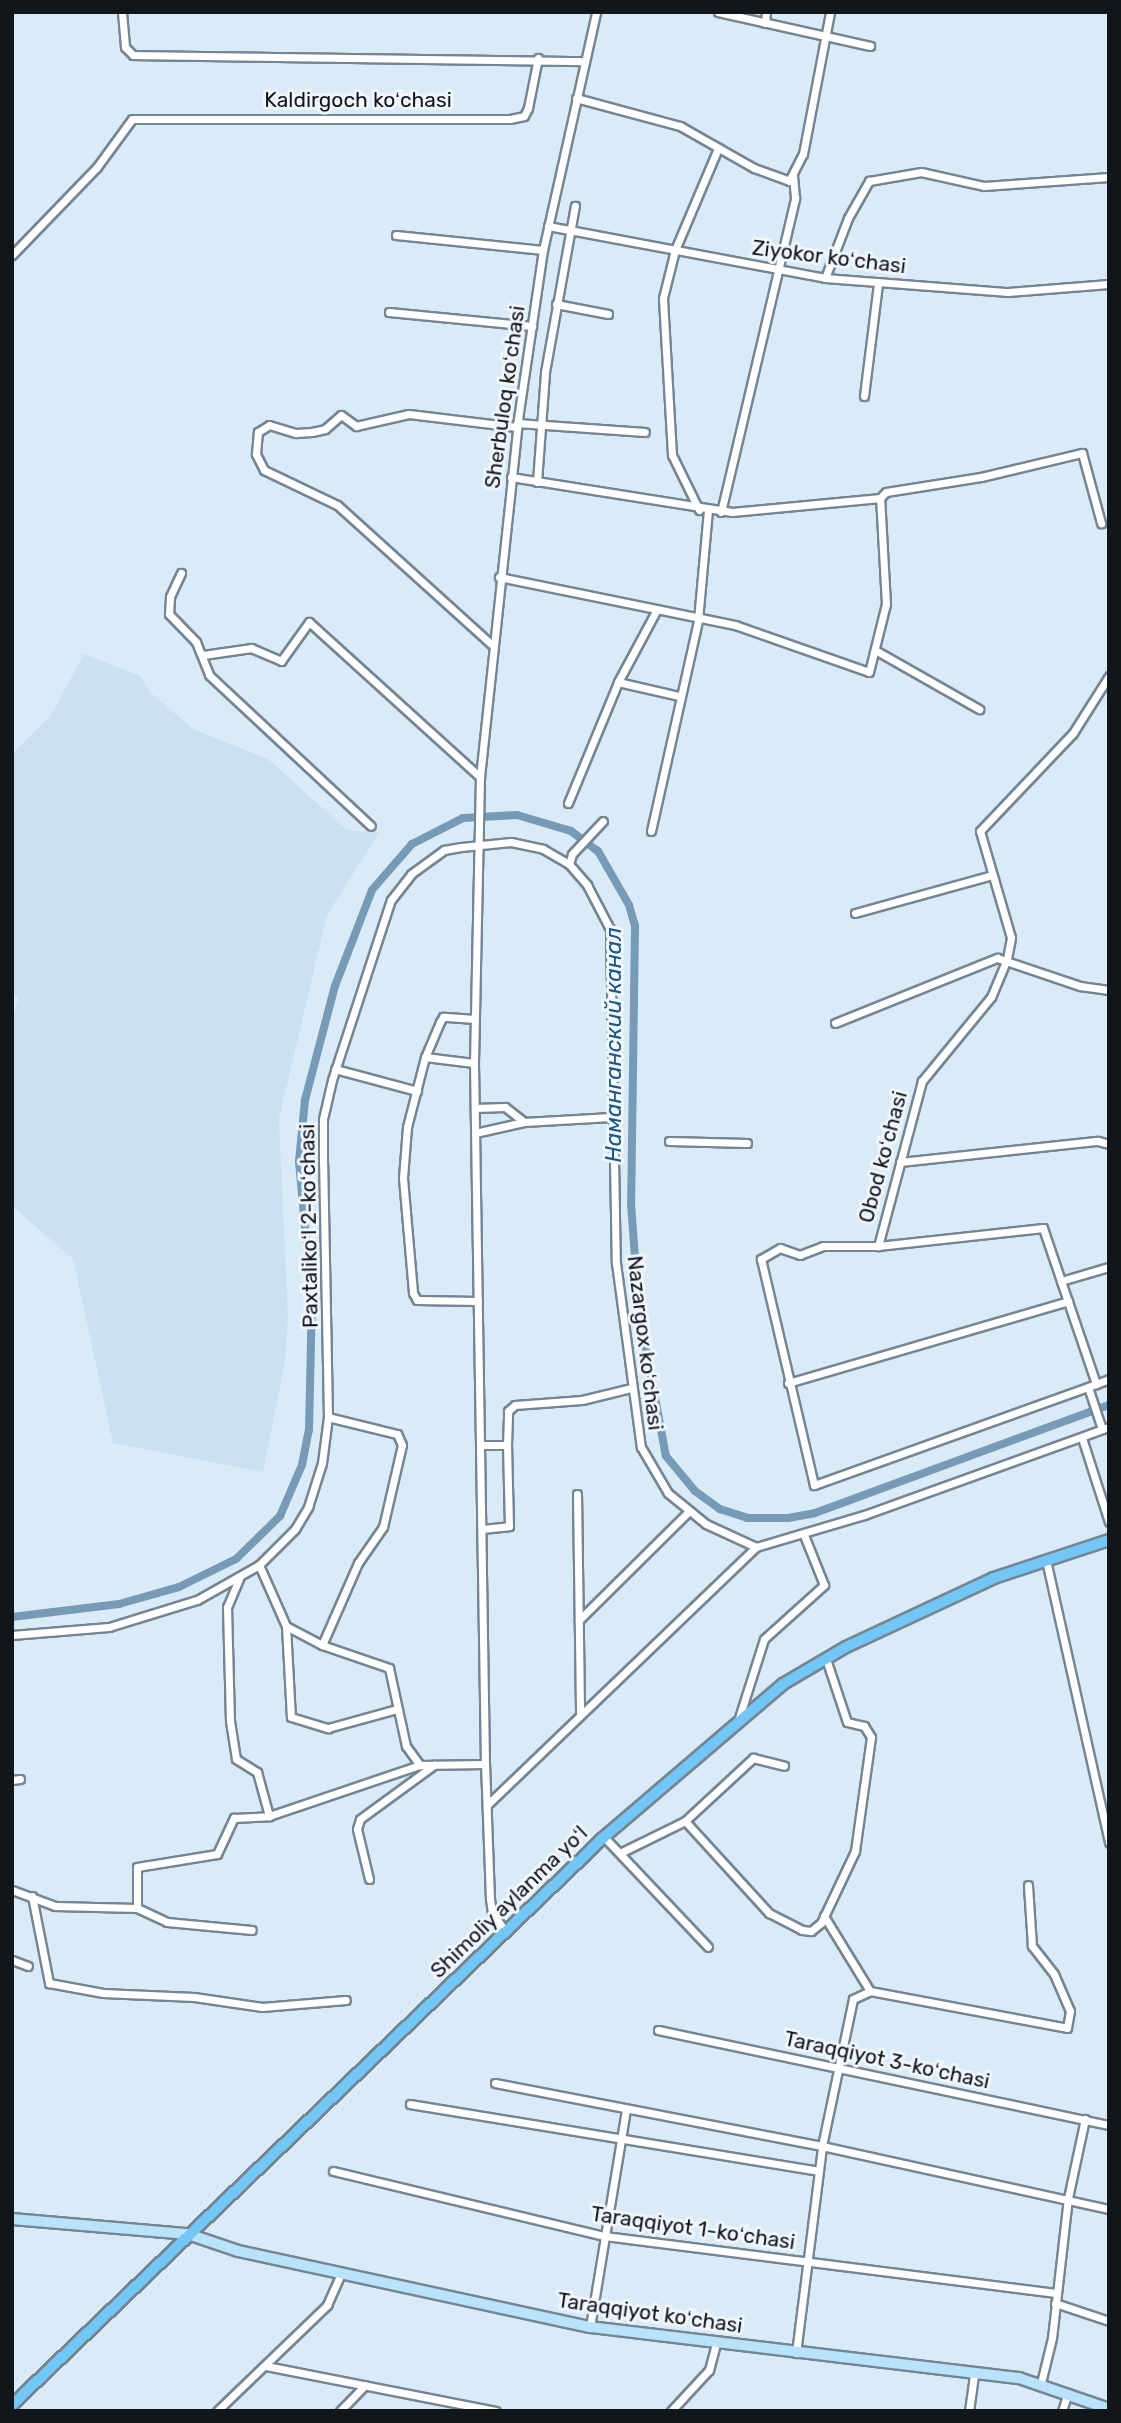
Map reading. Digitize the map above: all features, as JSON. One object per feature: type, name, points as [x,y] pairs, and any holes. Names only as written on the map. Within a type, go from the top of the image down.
[{"type":"main road","name":"Shimoliy aylanma yoʻl","points":[[12,2405],[188,2234],[507,1933],[604,1837],[783,1684],[826,1659],[994,1577],[1109,1540]]},
{"type":"street","name":"Kaldirgoch koʻchasi","points":[[122,12],[125,47],[132,55],[538,58],[585,61]]},
{"type":"street","name":"Sherbuloq koʻchasi","points":[[507,1933],[492,1913],[485,1764],[474,1063],[479,791],[491,644],[517,425],[543,250],[596,12]]},
{"type":"street","points":[[718,12],[870,46]]},
{"type":"street","points":[[765,23],[766,12]]},
{"type":"street","points":[[721,512],[775,270],[795,198],[793,177],[803,154],[830,12]]},
{"type":"street","name":"Kaldirgoch koʻchasi","points":[[12,255],[97,167],[132,119],[510,119],[524,116],[528,108],[538,58]]},
{"type":"street","points":[[576,98],[680,126],[778,179],[793,177]]},
{"type":"street","points":[[651,831],[679,695],[698,620],[703,510],[672,455],[668,427],[663,298],[675,250],[718,148]]},
{"type":"street","points":[[825,278],[848,219],[869,181],[921,172],[984,186],[1109,177]]},
{"type":"street","points":[[537,482],[555,304],[575,206]]},
{"type":"street","name":"Ziyokor koʻchasi","points":[[548,226],[825,278],[1007,292],[1109,284]]},
{"type":"street","points":[[396,235],[543,250]]},
{"type":"street","points":[[864,396],[878,283]]},
{"type":"street","points":[[555,304],[608,314]]},
{"type":"street","points":[[389,312],[532,326]]},
{"type":"street","points":[[491,644],[337,505],[264,470],[256,454],[258,432],[269,425],[296,433],[312,432],[325,429],[341,415],[356,426],[409,414],[517,425],[645,432]]},
{"type":"street","points":[[511,477],[721,512],[880,498],[886,492],[981,477],[1082,453],[1101,523]]},
{"type":"street","points":[[499,577],[769,634],[869,672],[887,597],[880,498]]},
{"type":"street","points":[[181,573],[170,597],[169,614],[203,655],[209,675],[371,826]]},
{"type":"street","points":[[568,803],[618,681],[656,611]]},
{"type":"street","points":[[203,655],[228,648],[251,648],[281,661],[309,622],[480,777]]},
{"type":"street","points":[[875,650],[979,709]]},
{"type":"street","name":"Obod koʻchasi","points":[[1061,1280],[1043,1228],[878,1246],[922,1081],[991,997],[1007,959],[1011,938],[981,837],[984,822],[1073,733],[1109,676]]},
{"type":"street","points":[[618,681],[679,695]]},
{"type":"street","points":[[569,864],[572,854],[601,823]]},
{"type":"street","name":"Nazargox koʻchasi","points":[[478,845],[530,844],[569,864],[600,905],[610,929],[611,1117],[616,1263],[641,1447],[668,1493],[689,1511],[756,1547]]},
{"type":"street","name":"Paxtalikoʻl 2-koʻchasi","points":[[12,1635],[137,1622],[197,1600],[259,1565],[295,1530],[308,1507],[322,1463],[328,1417],[323,1119],[335,1069],[390,900],[411,874],[444,850],[478,845]]},
{"type":"street","points":[[855,913],[992,875]]},
{"type":"street","points":[[835,1023],[980,963],[1007,959],[1080,986],[1109,990]]},
{"type":"street","points":[[475,1019],[443,1017],[425,1057],[403,1150],[413,1293],[417,1300],[478,1301]]},
{"type":"street","points":[[425,1057],[474,1063]]},
{"type":"street","points":[[335,1069],[416,1091]]},
{"type":"street","points":[[475,1108],[505,1107],[524,1122]]},
{"type":"street","points":[[475,1133],[524,1122],[611,1117]]},
{"type":"street","points":[[900,1162],[1098,1141],[1109,1144]]},
{"type":"street","points":[[669,1142],[747,1143]]},
{"type":"street","points":[[878,1246],[823,1246],[800,1255],[780,1248],[764,1254],[762,1268],[811,1483],[817,1485],[1109,1379]]},
{"type":"street","points":[[487,1805],[756,1547],[804,1535],[1105,1428],[1061,1280],[1109,1267]]},
{"type":"street","points":[[788,1383],[1068,1301]]},
{"type":"street","points":[[482,1529],[509,1526],[508,1411],[515,1405],[582,1401],[631,1388]]},
{"type":"street","points":[[322,1645],[358,1563],[383,1527],[402,1445],[397,1434],[328,1417]]},
{"type":"street","points":[[1082,1438],[1109,1522]]},
{"type":"street","points":[[481,1444],[507,1445]]},
{"type":"street","points":[[577,1494],[580,1713]]},
{"type":"street","points":[[579,1620],[689,1511]]},
{"type":"street","points":[[738,1721],[764,1639],[824,1585],[804,1535]]},
{"type":"street","points":[[1046,1560],[1109,1843]]},
{"type":"street","points":[[259,1565],[286,1626],[291,1717],[328,1728],[397,1709]]},
{"type":"street","points":[[241,1576],[227,1607],[230,1721],[236,1759],[257,1772],[269,1816]]},
{"type":"street","points":[[286,1626],[322,1645],[388,1668],[406,1746],[420,1765]]},
{"type":"street","points":[[685,1821],[769,1913],[802,1930],[816,1928],[855,1851],[871,1737],[864,1726],[847,1722],[826,1659]]},
{"type":"street","points":[[622,1852],[685,1821],[753,1758],[785,1766]]},
{"type":"street","points":[[137,1908],[138,1866],[211,1857],[220,1851],[233,1818],[269,1816],[420,1765],[485,1764]]},
{"type":"street","points":[[369,1879],[357,1829],[360,1819],[434,1765]]},
{"type":"street","points":[[604,1837],[622,1852],[708,1947]]},
{"type":"street","points":[[796,2353],[822,2146],[853,1999],[870,1991],[1067,2028],[1070,2011],[1054,1974],[1032,1946],[1028,1885]]},
{"type":"street","points":[[13,1887],[55,1906],[137,1908],[167,1922],[252,1930]]},
{"type":"street","points":[[32,1896],[44,1976],[49,1983],[103,1993],[194,1997],[262,2007],[346,2000]]},
{"type":"street","points":[[824,1916],[870,1991]]},
{"type":"street","points":[[12,1960],[29,1966]]},
{"type":"street","name":"Taraqqiyot 3-koʻchasi","points":[[658,2030],[1109,2125]]},
{"type":"street","points":[[495,2083],[822,2146],[1109,2209]]},
{"type":"street","points":[[410,2104],[818,2171]]},
{"type":"street","points":[[590,2327],[626,2110]]},
{"type":"street","points":[[1041,2383],[1055,2303],[1054,2293],[1068,2198],[1085,2119]]},
{"type":"street","name":"Taraqqiyot 1-koʻchasi","points":[[333,2171],[604,2236],[1054,2293]]},
{"type":"street","name":"Taraqqiyot koʻchasi","points":[[12,2219],[188,2234],[238,2251],[590,2327],[1041,2383],[1109,2409]]},
{"type":"street","points":[[217,2411],[327,2305],[341,2274]]},
{"type":"street","points":[[1055,2303],[1109,2321]]},
{"type":"street","points":[[671,2411],[709,2370],[716,2343]]},
{"type":"street","points":[[266,2366],[366,2385],[463,2408],[496,2411]]},
{"type":"street","points":[[970,2411],[974,2374]]},
{"type":"street","points":[[340,2411],[366,2385]]},
{"type":"street","points":[[1062,2411],[1068,2393]]},
{"type":"shaded area","points":[[84,654],[140,676],[150,692],[193,729],[268,759],[347,830],[379,833],[327,915],[279,1119],[288,1317],[285,1362],[263,1472],[113,1443],[73,1259],[12,1206],[12,1022],[19,996],[12,995],[12,754],[51,715]]},
{"type":"waterway","name":"Наманганский канал","points":[[12,1617],[119,1604],[179,1587],[236,1559],[280,1516],[302,1465],[309,1430],[312,1302],[299,1162],[305,1100],[335,986],[372,890],[412,844],[463,818],[517,815],[571,831],[598,851],[629,905],[635,926],[631,1204],[639,1311],[666,1456],[695,1491],[720,1509],[747,1518],[788,1518],[815,1513],[1109,1405]]}]
